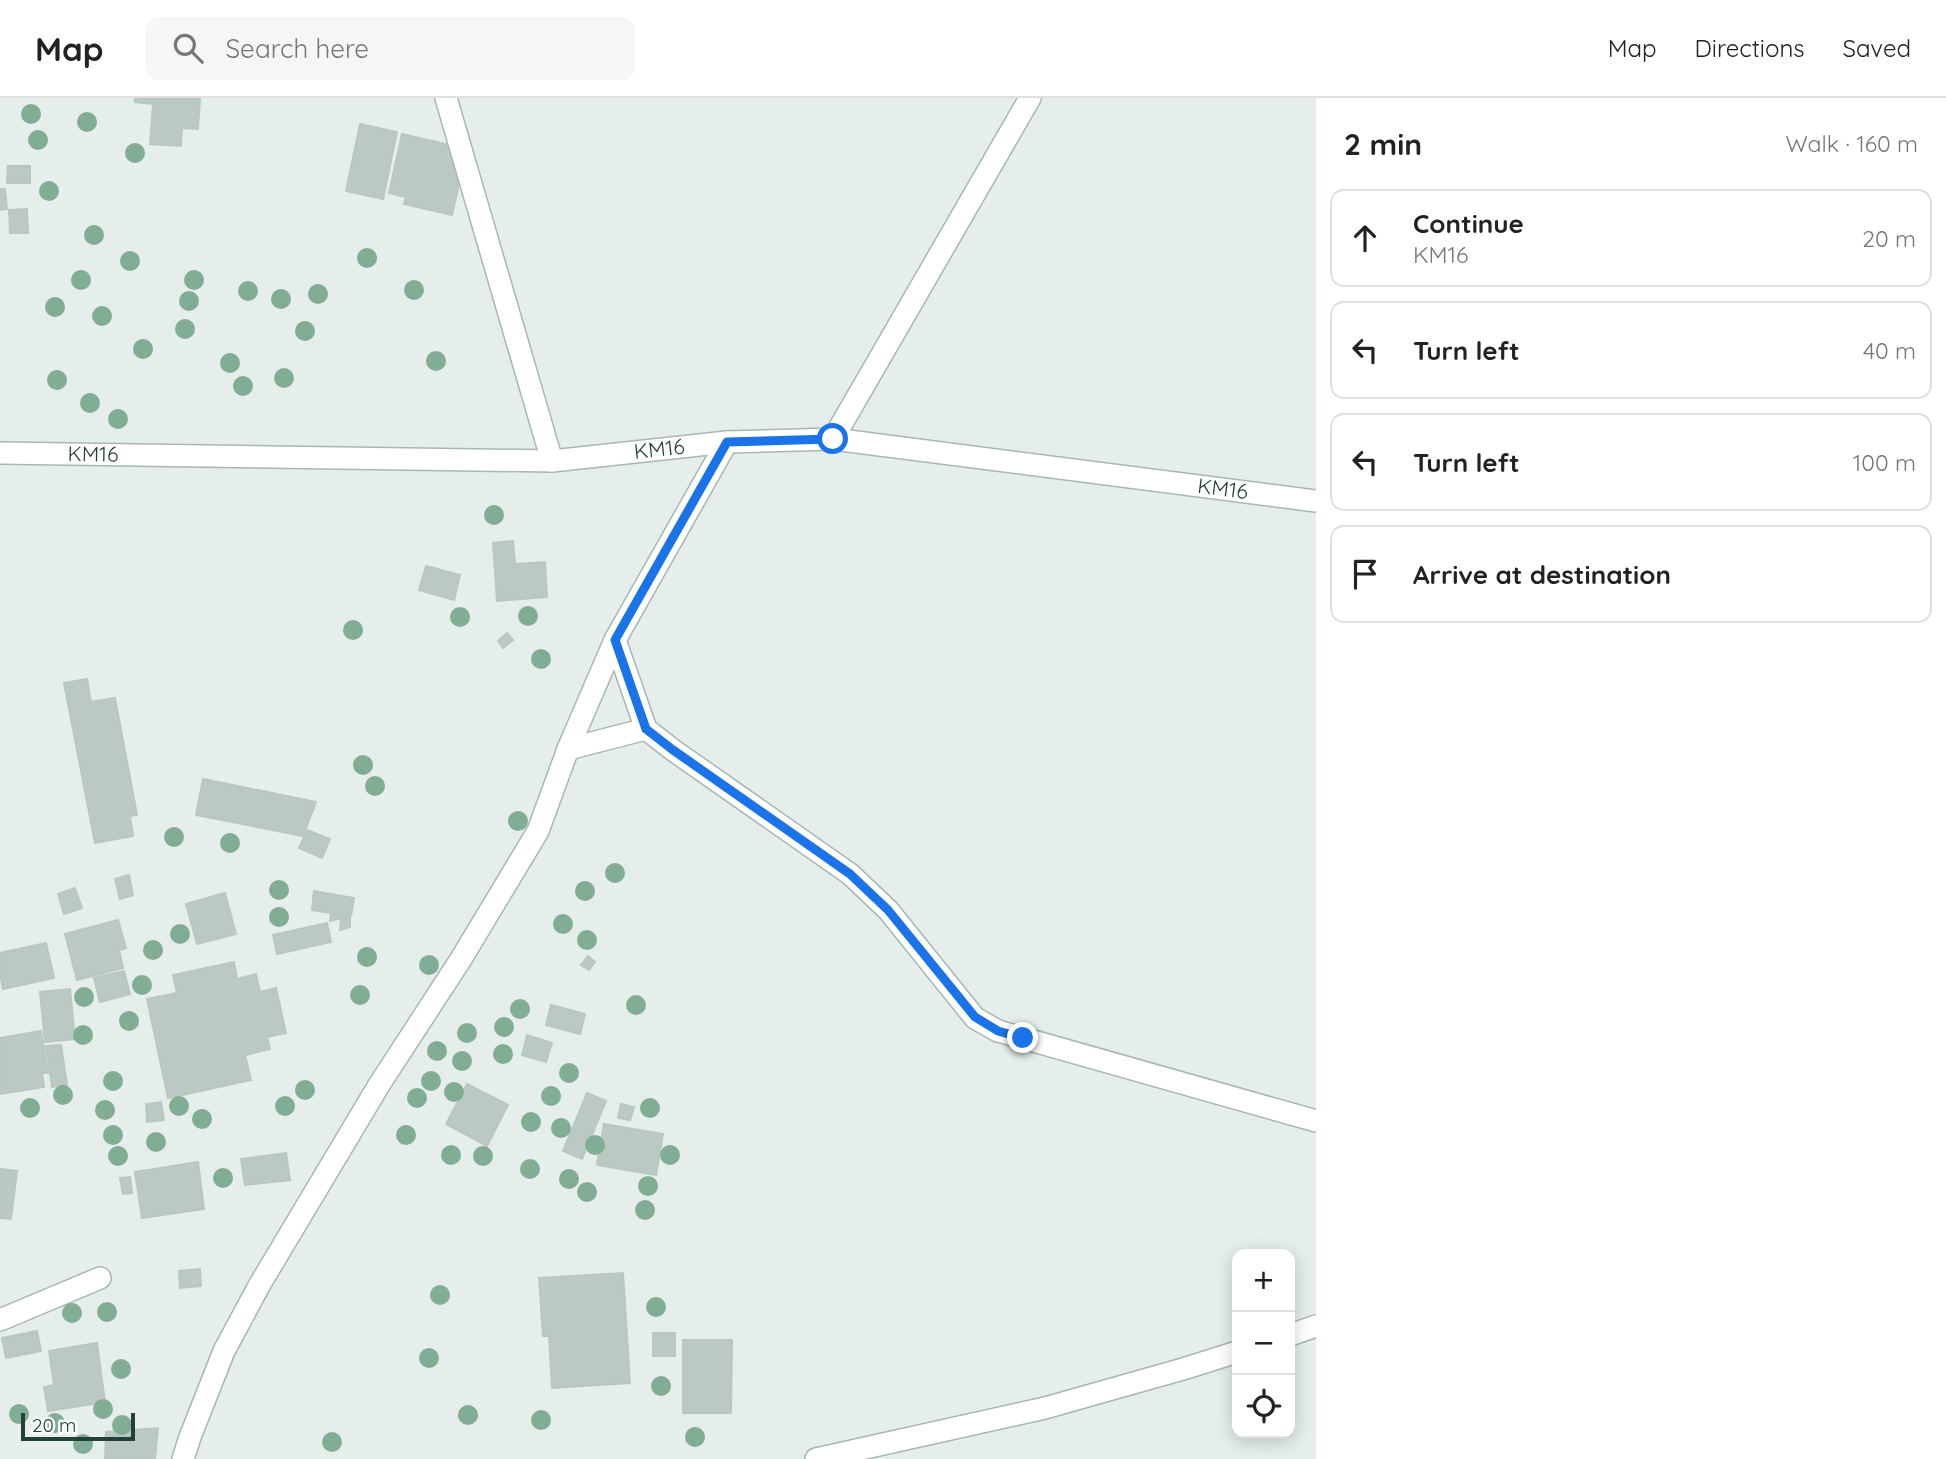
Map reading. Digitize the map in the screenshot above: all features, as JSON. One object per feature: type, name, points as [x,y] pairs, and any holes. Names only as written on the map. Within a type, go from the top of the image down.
[{"type":"street","points":[[446,98],[552,461]]},
{"type":"street","points":[[833,439],[1030,98]]},
{"type":"street","name":"KM16","points":[[0,453],[552,461],[727,442],[833,439],[1316,501]]},
{"type":"street","points":[[183,1459],[224,1351],[260,1284],[379,1084],[461,959],[538,831],[568,749],[615,640],[727,442]]},
{"type":"street","points":[[615,640],[646,729],[850,874],[888,910],[975,1017],[998,1031],[1316,1122]]},
{"type":"street","points":[[568,749],[646,729]]},
{"type":"street","points":[[0,1320],[100,1278]]},
{"type":"street","points":[[1295,1333],[1316,1326]]},
{"type":"street","points":[[816,1459],[1045,1408],[1232,1354]]},
{"type":"building","points":[[135,98],[200,98],[198,129],[182,128],[181,146],[150,144],[153,104],[135,102]]},
{"type":"building","points":[[360,124],[397,132],[383,199],[346,191]]},
{"type":"building","points":[[402,134],[467,149],[452,215],[404,204],[406,197],[389,193]]},
{"type":"building","points":[[8,166],[30,166],[30,183],[7,183]]},
{"type":"building","points":[[0,189],[5,189],[7,209],[0,210]]},
{"type":"building","points":[[27,209],[28,233],[10,233],[9,210]]},
{"type":"building","points":[[513,541],[515,564],[545,562],[547,597],[497,601],[493,543]]},
{"type":"building","points":[[426,566],[460,575],[454,600],[419,590]]},
{"type":"building","points":[[507,633],[513,640],[503,648],[498,641]]},
{"type":"building","points":[[87,679],[91,702],[115,698],[137,815],[130,816],[133,836],[95,843],[64,683]]},
{"type":"building","points":[[203,779],[316,802],[303,836],[196,815]]},
{"type":"building","points":[[307,830],[330,839],[322,858],[299,848]]},
{"type":"building","points":[[129,875],[133,895],[120,899],[115,879]]},
{"type":"building","points":[[75,888],[82,908],[64,914],[58,894]]},
{"type":"building","points":[[314,891],[354,898],[351,916],[330,921],[331,913],[312,910]]},
{"type":"building","points":[[225,893],[236,934],[197,944],[186,904]]},
{"type":"building","points":[[350,918],[350,927],[340,930],[341,920]]},
{"type":"building","points":[[118,920],[126,948],[119,950],[123,968],[77,980],[65,934]]},
{"type":"building","points":[[327,923],[331,942],[277,954],[273,935]]},
{"type":"building","points":[[46,943],[54,978],[3,989],[0,953]]},
{"type":"building","points":[[588,956],[595,962],[589,970],[581,965]]},
{"type":"building","points":[[234,962],[237,979],[256,974],[260,992],[276,988],[286,1033],[267,1037],[270,1049],[245,1055],[251,1080],[168,1098],[147,999],[177,993],[173,975]]},
{"type":"building","points":[[124,971],[130,994],[100,1002],[94,978]]},
{"type":"building","points":[[70,989],[75,1039],[45,1042],[40,992]]},
{"type":"building","points":[[551,1005],[585,1014],[580,1034],[546,1025]]},
{"type":"building","points":[[41,1031],[48,1073],[42,1073],[44,1087],[0,1094],[0,1038]]},
{"type":"building","points":[[527,1035],[552,1043],[546,1062],[522,1055]]},
{"type":"building","points":[[61,1045],[67,1085],[52,1087],[46,1046]]},
{"type":"building","points":[[467,1084],[508,1105],[487,1146],[446,1124]]},
{"type":"building","points":[[587,1093],[606,1101],[582,1159],[563,1151]]},
{"type":"building","points":[[161,1102],[164,1120],[147,1122],[146,1104]]},
{"type":"building","points":[[621,1104],[634,1107],[630,1120],[618,1118]]},
{"type":"building","points":[[604,1124],[663,1134],[656,1175],[597,1165]]},
{"type":"building","points":[[286,1153],[290,1180],[245,1185],[241,1159]]},
{"type":"building","points":[[198,1162],[204,1209],[142,1218],[135,1172]]},
{"type":"building","points":[[0,1169],[17,1171],[11,1219],[0,1218]]},
{"type":"building","points":[[130,1177],[132,1193],[123,1194],[120,1178]]},
{"type":"building","points":[[200,1269],[201,1286],[180,1288],[179,1271]]},
{"type":"building","points":[[623,1273],[630,1383],[552,1388],[549,1336],[543,1336],[539,1278]]},
{"type":"building","points":[[37,1331],[41,1351],[6,1358],[2,1338]]},
{"type":"building","points":[[653,1333],[675,1333],[675,1356],[653,1356]]},
{"type":"building","points":[[683,1340],[732,1340],[731,1413],[683,1413]]},
{"type":"building","points":[[97,1343],[105,1402],[48,1411],[44,1387],[54,1385],[49,1351]]},
{"type":"building","points":[[158,1428],[155,1459],[105,1459],[106,1432]]},
{"type":"route","points":[[833,439],[727,442],[615,640],[646,729],[850,874],[888,910],[975,1017],[998,1031],[1023,1038]]}]
